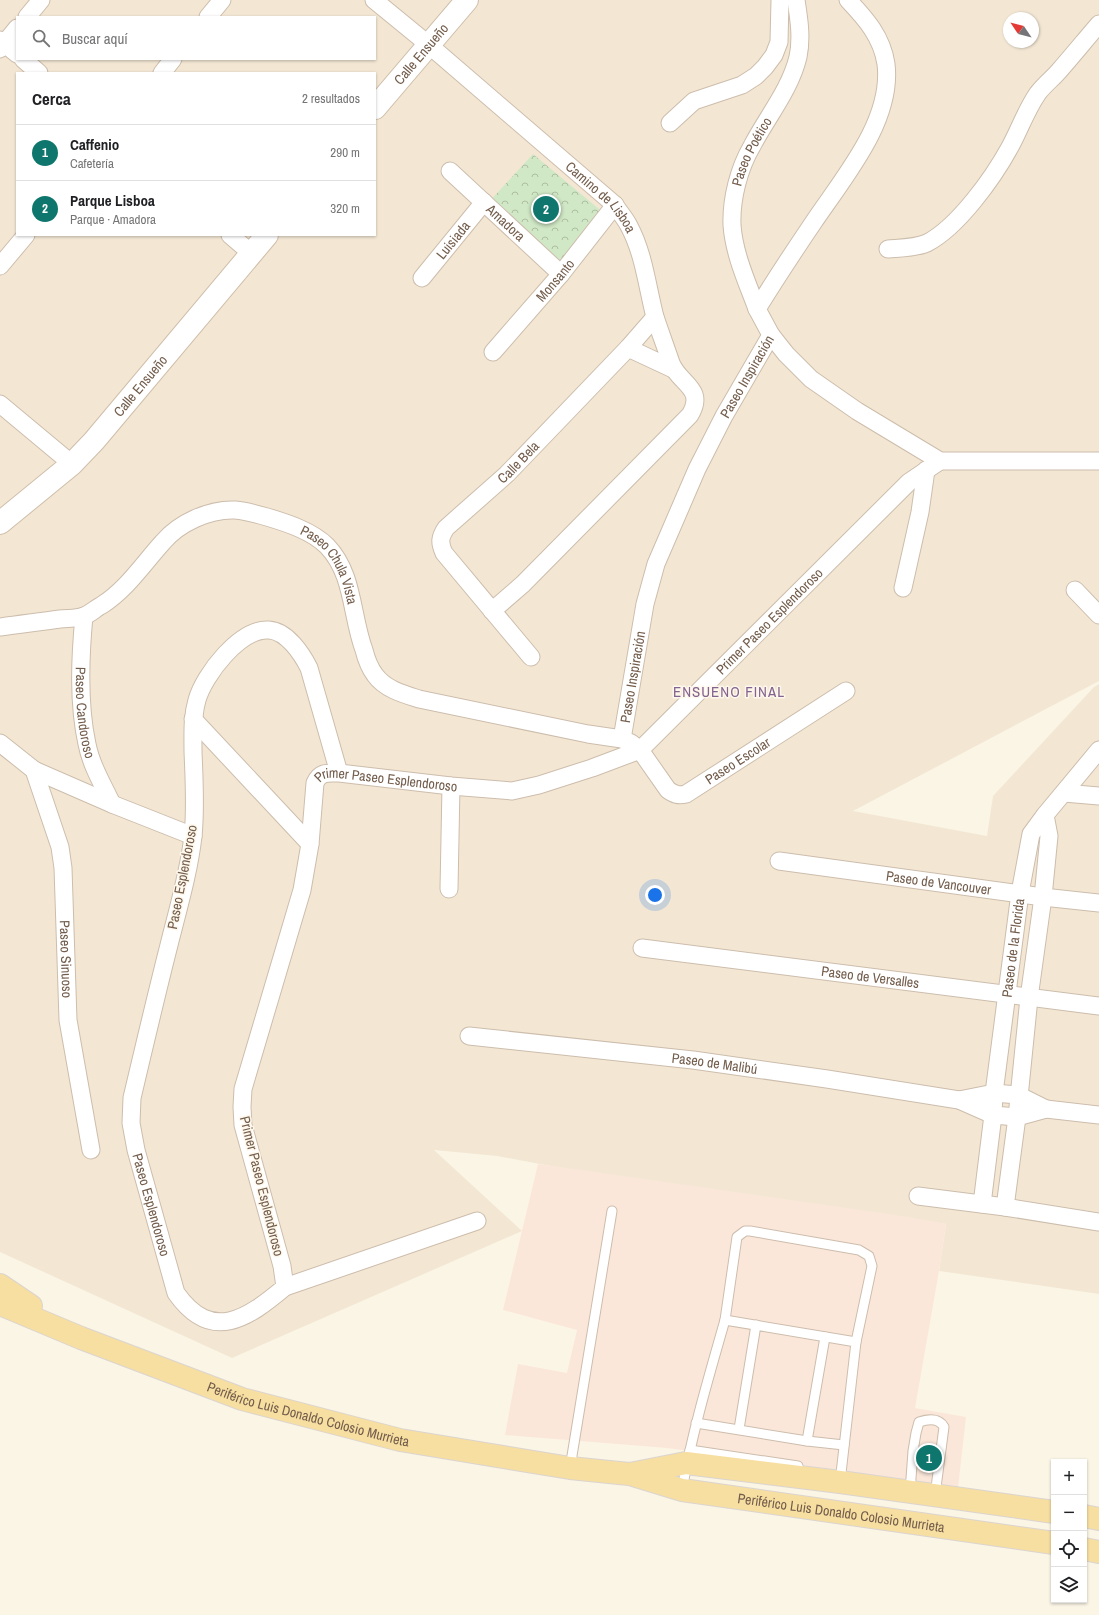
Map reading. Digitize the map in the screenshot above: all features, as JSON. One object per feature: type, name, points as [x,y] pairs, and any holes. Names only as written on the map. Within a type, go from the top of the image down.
[{"type":"main road","points":[[0,1285],[81,1338]]},
{"type":"main road","name":"Periférico Luis Donaldo Colosio Murrieta","points":[[0,1304],[81,1338],[242,1399],[400,1440],[570,1468],[630,1474],[682,1490],[1051,1543]]},
{"type":"main road","name":"Periférico Luis Donaldo Colosio Murrieta","points":[[630,1474],[688,1456],[838,1475],[910,1492],[1051,1512]]},
{"type":"main road","points":[[1087,1517],[1099,1520]]},
{"type":"main road","points":[[1087,1550],[1099,1552]]},
{"type":"street","points":[[28,16],[41,0]]},
{"type":"street","points":[[209,16],[222,0]]},
{"type":"street","name":"Camino de Lisboa","points":[[374,0],[429,45],[615,206],[629,225],[642,256],[655,317],[673,369],[693,392],[695,400],[694,407],[690,415],[523,584],[492,610]]},
{"type":"street","name":"Calle Ensueño","points":[[376,107],[467,0]]},
{"type":"street","points":[[670,123],[694,101],[742,84],[766,68],[774,55],[779,42],[780,0]]},
{"type":"street","name":"Paseo Poético","points":[[757,309],[737,253],[732,224],[734,197],[740,172],[751,147],[779,100],[791,77],[798,58],[800,26],[796,0]]},
{"type":"street","points":[[757,309],[861,151],[875,125],[883,103],[886,84],[886,64],[880,42],[869,23],[848,0]]},
{"type":"street","points":[[888,249],[911,247],[926,243],[940,234],[956,220],[990,178],[1010,146],[1028,109],[1039,91],[1059,71],[1099,24]]},
{"type":"street","points":[[5,46],[16,30]]},
{"type":"street","points":[[24,60],[38,72]]},
{"type":"street","points":[[163,72],[172,60]]},
{"type":"street","name":"Amadora","points":[[450,171],[561,274]]},
{"type":"street","name":"Luisiada","points":[[422,278],[484,202]]},
{"type":"street","name":"Monsanto","points":[[493,352],[561,274],[615,206]]},
{"type":"street","points":[[0,266],[25,236]]},
{"type":"street","points":[[231,236],[251,253]]},
{"type":"street","name":"Calle Ensueño","points":[[0,523],[72,464],[94,441],[266,236]]},
{"type":"street","name":"Paseo Inspiración","points":[[631,744],[645,604],[656,564],[697,469],[724,416],[771,335],[757,309]]},
{"type":"street","name":"Calle Bela","points":[[531,657],[444,553],[440,545],[440,536],[446,528],[507,474],[628,348],[655,317]]},
{"type":"street","points":[[771,335],[786,354],[811,379],[933,466],[1099,461]]},
{"type":"street","points":[[628,348],[673,369]]},
{"type":"street","points":[[0,404],[72,464]]},
{"type":"street","points":[[903,588],[920,512],[933,466]]},
{"type":"street","name":"Primer Paseo Esplendoroso","points":[[285,1287],[282,1266],[243,1125],[243,1089],[302,890],[310,844],[315,783],[321,774],[340,773],[451,786],[512,791],[532,787],[592,768],[631,744],[909,482],[933,466]]},
{"type":"street","name":"Paseo Chula Vista","points":[[0,627],[84,616],[111,599],[127,585],[164,541],[178,529],[198,517],[217,512],[234,510],[251,513],[274,520],[309,534],[323,542],[335,555],[343,569],[358,635],[368,664],[375,675],[387,686],[399,693],[419,699],[631,744]]},
{"type":"street","points":[[1075,590],[1099,615]]},
{"type":"street","name":"Paseo Candoroso","points":[[84,616],[80,656],[82,700],[87,745],[92,760],[112,804]]},
{"type":"street","name":"Paseo Esplendoroso","points":[[285,1287],[254,1311],[237,1320],[225,1322],[209,1319],[197,1314],[185,1306],[176,1293],[136,1150],[131,1123],[132,1098],[182,893],[193,836],[195,807],[193,719],[197,699],[204,683],[218,662],[232,648],[247,637],[261,630],[271,630],[291,642],[301,652],[309,668],[340,773]]},
{"type":"street","name":"Paseo Escolar","points":[[631,744],[668,790],[679,795],[686,794],[846,691]]},
{"type":"street","points":[[193,719],[310,844]]},
{"type":"street","points":[[0,743],[34,770],[112,804],[193,836]]},
{"type":"street","name":"Paseo de la Florida","points":[[982,1204],[1006,996],[1020,893],[1031,834],[1099,750]]},
{"type":"street","name":"Paseo Sinuoso","points":[[34,770],[60,847],[63,868],[68,1020],[91,1150]]},
{"type":"street","points":[[449,889],[451,786]]},
{"type":"street","points":[[1064,793],[1099,796]]},
{"type":"street","name":"Paseo de la Florida","points":[[1005,1206],[1017,1117],[1018,1095],[1029,998],[1043,897],[1049,836],[1045,815]]},
{"type":"street","name":"Paseo de Vancouver","points":[[779,861],[1043,897],[1099,903]]},
{"type":"street","name":"Paseo de Versalles","points":[[642,948],[1006,996],[1099,1006]]},
{"type":"street","name":"Paseo de Malibú","points":[[469,1036],[693,1060],[959,1100],[993,1115],[1017,1117],[1046,1109]]},
{"type":"street","name":"Paseo de Malibú","points":[[959,1100],[994,1093],[1018,1095],[1046,1109],[1099,1115]]},
{"type":"street","points":[[918,1196],[1005,1206],[1099,1222]]},
{"type":"street","points":[[285,1287],[477,1221]]},
{"type":"lane","points":[[570,1468],[612,1211]]},
{"type":"lane","points":[[682,1490],[696,1423],[725,1320],[737,1237],[744,1231],[758,1232],[859,1250],[868,1256],[872,1266],[856,1342],[844,1445],[838,1475]]},
{"type":"lane","points":[[725,1320],[856,1342]]},
{"type":"lane","points":[[739,1429],[756,1325]]},
{"type":"lane","points":[[807,1441],[825,1337]]},
{"type":"lane","points":[[910,1492],[916,1433],[919,1422],[932,1420],[939,1422],[944,1427],[935,1495]]},
{"type":"lane","points":[[696,1423],[807,1441],[844,1445]]},
{"type":"lane","points":[[688,1456],[811,1468]]},
{"type":"shaded area","points":[[0,0],[1099,0],[1099,681],[853,811],[987,836],[993,796],[1094,687],[1099,684],[1099,1294],[939,1271],[946,1224],[604,1176],[497,1156],[434,1150],[522,1231],[232,1358],[0,1252]]},
{"type":"shaded area","points":[[538,1164],[908,1217],[946,1224],[915,1408],[966,1417],[958,1488],[667,1448],[505,1435],[518,1364],[567,1373],[577,1330],[503,1310]]},
{"type":"green space","points":[[533,154],[605,214],[560,269],[487,204]]},
{"type":"place","name":"Parque Lisboa","points":[[546,209]]},
{"type":"place","name":"Caffenio","points":[[929,1458]]},
{"type":"district","name":"ENSUENO FINAL","points":[[729,692]]}]
